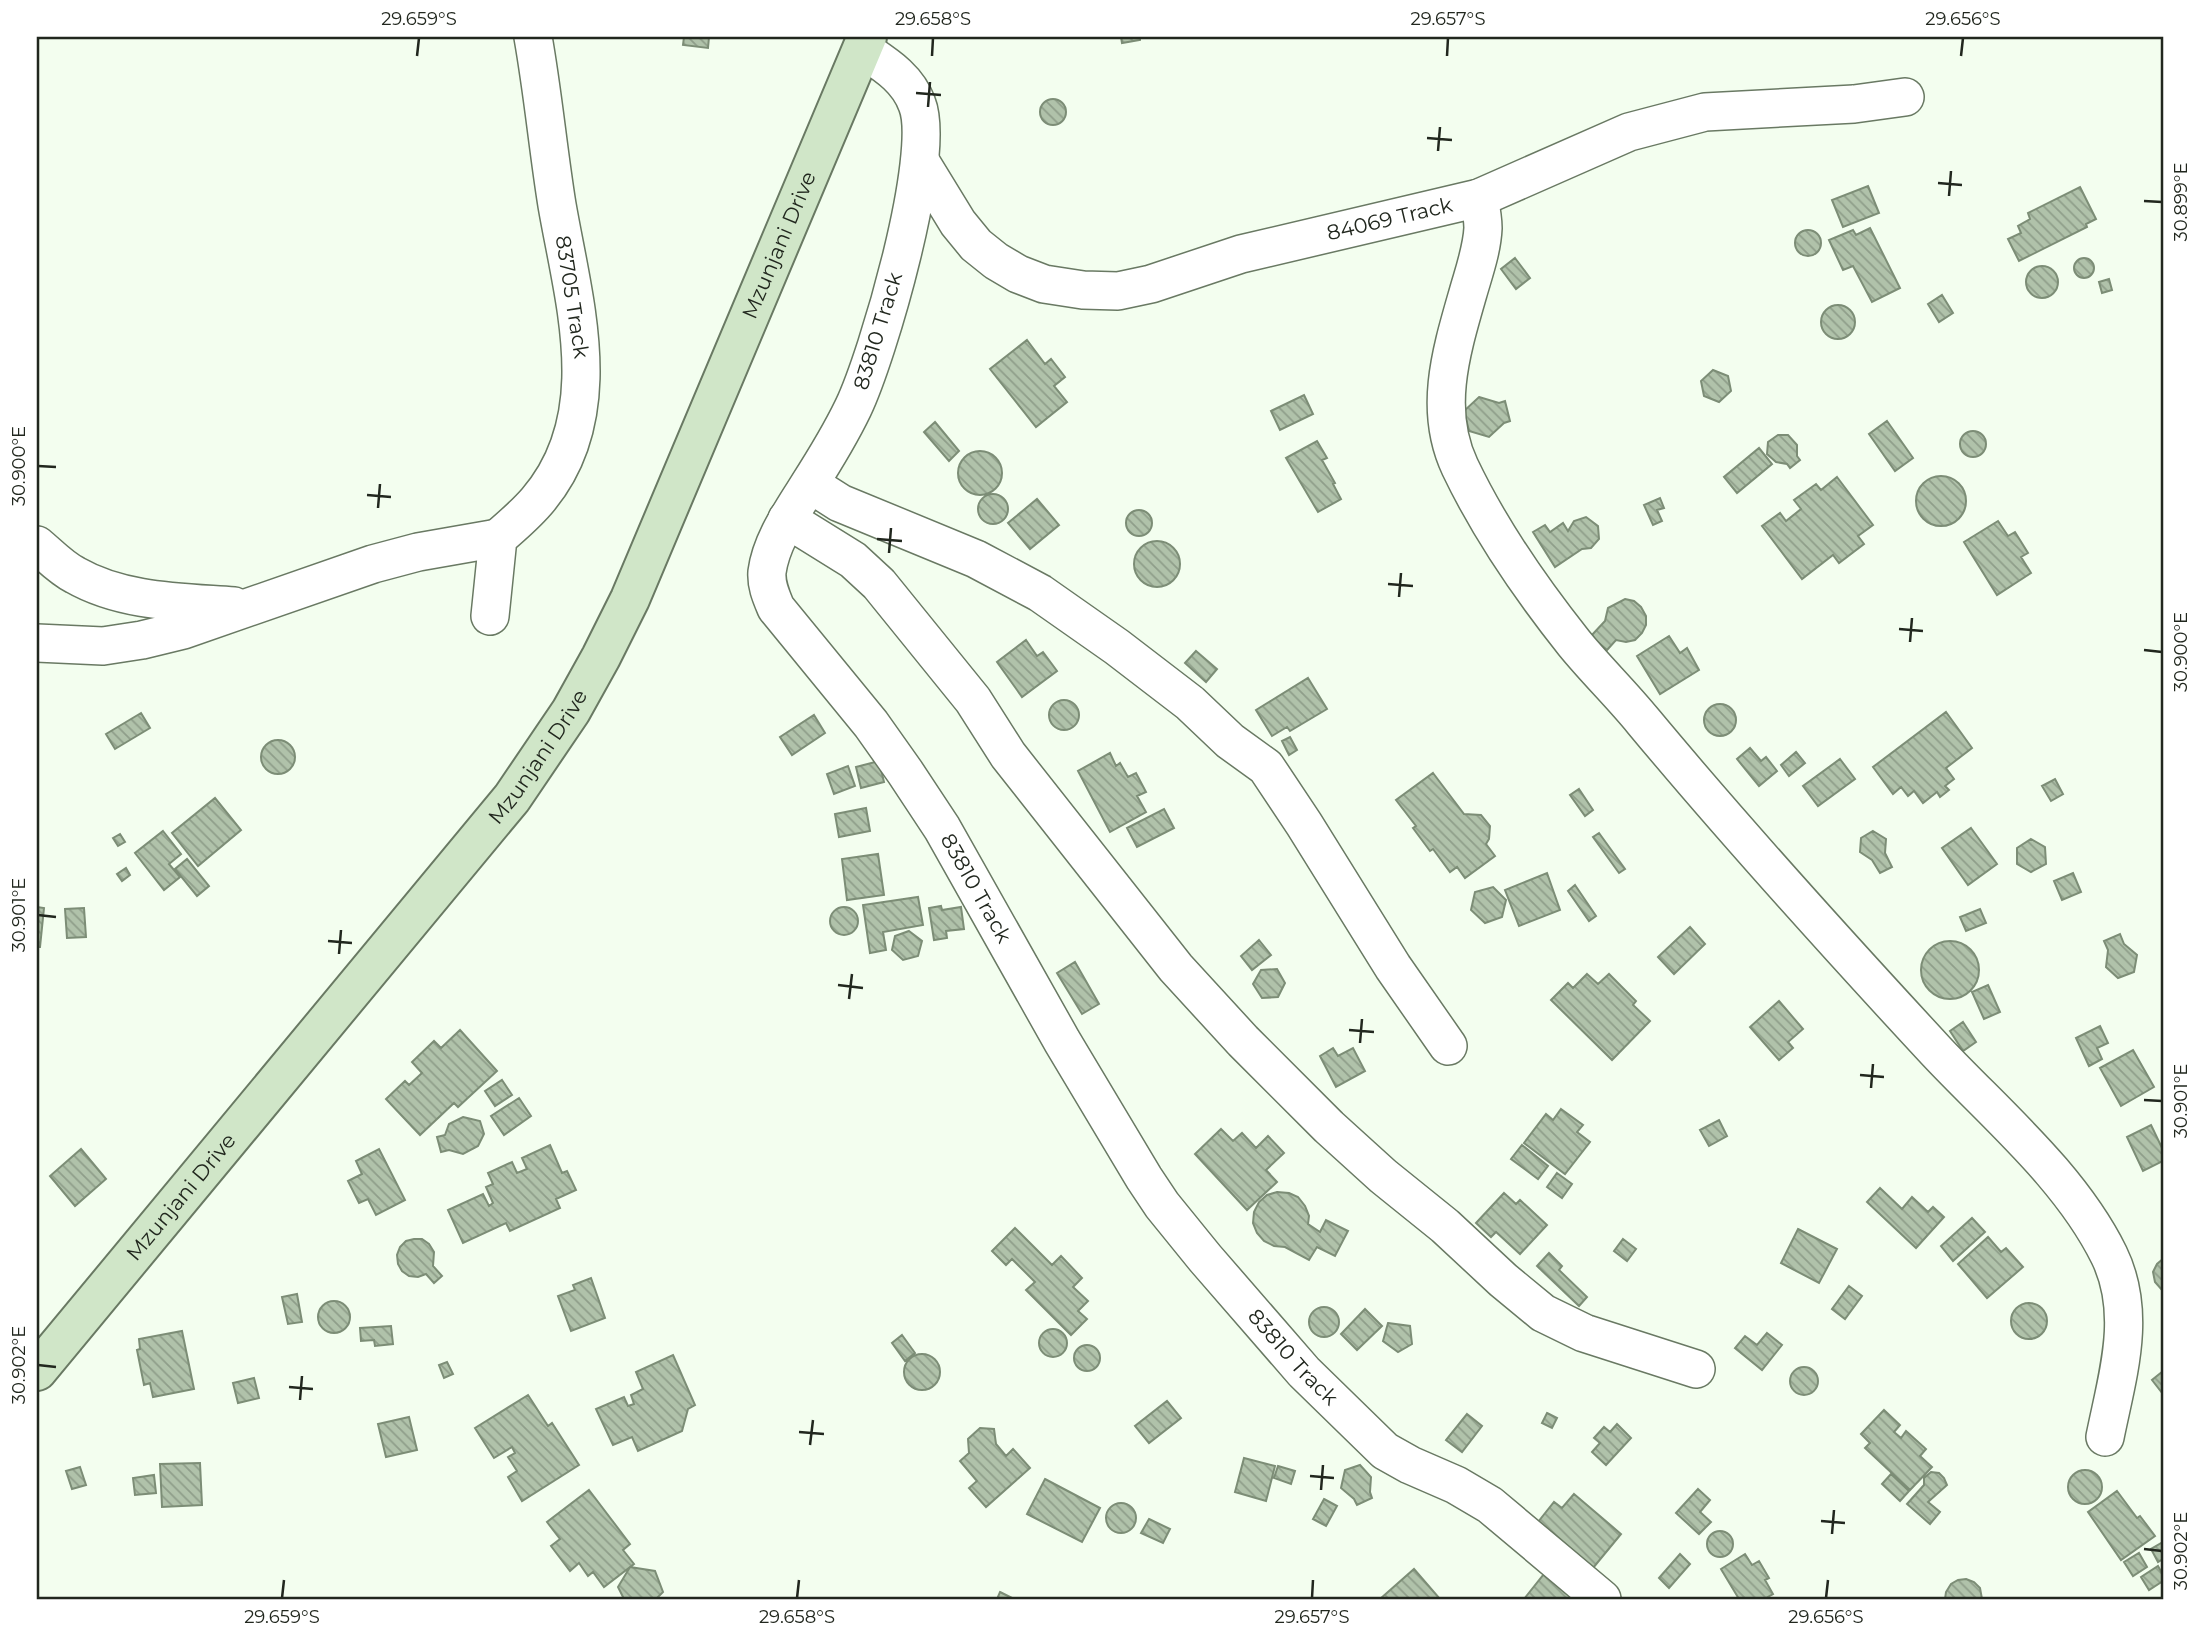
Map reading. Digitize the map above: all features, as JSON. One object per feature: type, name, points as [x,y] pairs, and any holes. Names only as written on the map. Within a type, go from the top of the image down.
[{"type":"main road","name":"Mzunjani Drive","points":[[37,1371],[512,798],[571,711],[601,657],[662,526],[864,43]]},
{"type":"street","name":"83705 Track","points":[[498,538],[538,500],[557,471],[569,444],[581,392],[579,327],[556,201],[533,37]]},
{"type":"street","name":"83810 Track","points":[[864,43],[909,87],[918,106],[921,123],[920,160],[904,248],[874,354],[854,407],[780,533],[767,572],[768,587],[776,608],[871,724],[942,828],[1082,1074],[1162,1205],[1297,1364],[1385,1451],[1456,1485],[1490,1505],[1602,1599]]},
{"type":"street","name":"84069 Track","points":[[920,160],[958,223],[976,246],[1018,274],[1044,284],[1083,290],[1118,291],[1151,284],[1241,254],[1479,198],[1629,132],[1705,112],[1854,104],[1905,97]]},
{"type":"street","points":[[1479,198],[1483,226],[1478,259],[1458,327],[1446,393],[1446,427],[1459,465],[1489,520],[1529,582],[1576,645],[1642,719],[1690,779],[1937,1051],[2033,1150],[2084,1213],[2110,1256],[2124,1305],[2125,1340],[2105,1437]]},
{"type":"street","points":[[810,484],[840,503],[976,559],[1040,593],[1190,703],[1230,741],[1266,767],[1393,967],[1448,1046]]},
{"type":"street","points":[[788,519],[853,560],[879,584],[973,700],[1008,755],[1176,968],[1243,1041],[1338,1136],[1382,1177],[1445,1226],[1543,1313],[1584,1333],[1696,1369]]},
{"type":"street","points":[[37,667],[53,644],[103,646],[142,640],[183,630],[384,561],[498,538],[490,616]]},
{"type":"street","points":[[37,545],[71,574],[93,585],[131,596],[250,607]]},
{"type":"building","points":[[684,37],[709,37],[708,48],[683,45]]},
{"type":"building","points":[[1121,37],[1140,37],[1140,40],[1122,43]]},
{"type":"building","points":[[1053,99],[1062,103],[1066,112],[1062,121],[1053,125],[1044,121],[1040,112],[1044,103]]},
{"type":"building","points":[[1868,186],[1879,213],[1843,227],[1832,200]]},
{"type":"building","points":[[2080,187],[2096,219],[2086,224],[2087,227],[2019,261],[2008,239],[2021,233],[2018,226],[2030,219],[2028,213]]},
{"type":"building","points":[[1870,228],[1900,288],[1872,302],[1853,266],[1843,270],[1829,240],[1853,230],[1856,235]]},
{"type":"building","points":[[1808,230],[1817,234],[1821,243],[1817,252],[1808,256],[1799,252],[1795,243],[1799,234]]},
{"type":"building","points":[[1515,258],[1530,278],[1516,289],[1501,269]]},
{"type":"building","points":[[2080,258],[2088,258],[2094,268],[2088,278],[2080,278],[2074,272],[2074,264]]},
{"type":"building","points":[[2042,266],[2053,271],[2058,282],[2053,293],[2042,298],[2031,293],[2026,282],[2031,271]]},
{"type":"building","points":[[2109,279],[2112,290],[2102,293],[2099,282]]},
{"type":"building","points":[[1942,295],[1953,313],[1939,322],[1928,304]]},
{"type":"building","points":[[1838,305],[1850,310],[1855,322],[1850,334],[1838,339],[1826,334],[1821,322],[1826,310]]},
{"type":"building","points":[[1027,340],[1045,364],[1051,359],[1065,377],[1054,386],[1067,402],[1036,427],[990,369]]},
{"type":"building","points":[[1713,370],[1728,376],[1731,391],[1719,402],[1704,396],[1701,381]]},
{"type":"building","points":[[1304,395],[1313,414],[1280,430],[1271,411]]},
{"type":"building","points":[[1479,397],[1499,403],[1505,401],[1510,421],[1489,437],[1469,431],[1464,411]]},
{"type":"building","points":[[1887,421],[1913,458],[1895,471],[1869,434]]},
{"type":"building","points":[[935,422],[959,451],[949,461],[924,432]]},
{"type":"building","points":[[1973,431],[1982,435],[1986,444],[1982,453],[1973,457],[1964,453],[1960,444],[1964,435]]},
{"type":"building","points":[[1778,435],[1788,435],[1797,445],[1797,456],[1800,460],[1790,468],[1787,464],[1776,462],[1767,454],[1768,442]]},
{"type":"building","points":[[1317,441],[1327,458],[1322,460],[1341,499],[1318,512],[1286,458]]},
{"type":"building","points":[[1759,448],[1772,464],[1737,493],[1724,477]]},
{"type":"building","points":[[980,451],[995,458],[1002,473],[995,488],[980,495],[965,488],[958,473],[965,458]]},
{"type":"building","points":[[1941,476],[1959,483],[1966,501],[1959,519],[1941,526],[1923,519],[1916,501],[1923,483]]},
{"type":"building","points":[[1837,477],[1873,525],[1858,536],[1864,544],[1839,563],[1833,555],[1802,579],[1762,526],[1780,513],[1786,521],[1801,509],[1794,500],[1816,484],[1821,490]]},
{"type":"building","points":[[993,494],[1004,498],[1008,509],[1004,520],[993,524],[982,520],[978,509],[982,498]]},
{"type":"building","points":[[1660,498],[1664,508],[1657,510],[1662,521],[1653,525],[1644,505]]},
{"type":"building","points":[[1037,499],[1059,525],[1030,549],[1008,523]]},
{"type":"building","points":[[1139,510],[1148,514],[1152,523],[1148,532],[1139,536],[1130,532],[1126,523],[1130,514]]},
{"type":"building","points":[[1586,517],[1598,526],[1599,539],[1591,548],[1582,549],[1555,567],[1533,532],[1545,525],[1550,532],[1563,523],[1568,531],[1574,521]]},
{"type":"building","points":[[1998,521],[2008,536],[2015,532],[2028,553],[2021,557],[2031,573],[1997,595],[1964,542]]},
{"type":"building","points":[[1157,541],[1173,548],[1180,564],[1173,580],[1157,587],[1141,580],[1134,564],[1141,548]]},
{"type":"building","points":[[1625,599],[1634,601],[1641,607],[1646,616],[1646,625],[1635,640],[1616,640],[1607,650],[1591,636],[1605,621],[1608,608]]},
{"type":"building","points":[[1669,636],[1680,653],[1687,648],[1699,670],[1660,694],[1637,656]]},
{"type":"building","points":[[1026,640],[1037,656],[1043,652],[1057,671],[1022,697],[997,662]]},
{"type":"building","points":[[1196,651],[1217,669],[1206,682],[1185,663]]},
{"type":"building","points":[[1308,678],[1327,709],[1290,731],[1287,727],[1272,736],[1256,710]]},
{"type":"building","points":[[1064,700],[1075,704],[1079,715],[1075,726],[1064,730],[1053,726],[1049,715],[1053,704]]},
{"type":"building","points":[[1720,704],[1731,709],[1736,720],[1731,731],[1720,736],[1709,731],[1704,720],[1709,709]]},
{"type":"building","points":[[1946,712],[1972,748],[1946,768],[1954,779],[1945,786],[1949,790],[1940,797],[1937,792],[1923,803],[1914,791],[1908,796],[1901,787],[1893,794],[1873,767]]},
{"type":"building","points":[[141,713],[150,728],[115,749],[106,734]]},
{"type":"building","points":[[814,715],[825,733],[792,755],[780,737]]},
{"type":"building","points":[[1290,737],[1297,750],[1289,755],[1282,741]]},
{"type":"building","points":[[278,740],[290,745],[295,757],[290,769],[278,774],[266,769],[261,757],[266,745]]},
{"type":"building","points":[[1750,748],[1761,761],[1766,757],[1777,771],[1759,786],[1737,759]]},
{"type":"building","points":[[1796,752],[1805,763],[1789,776],[1781,765]]},
{"type":"building","points":[[1110,753],[1116,766],[1120,763],[1128,777],[1136,773],[1146,792],[1137,796],[1146,812],[1110,832],[1078,771]]},
{"type":"building","points":[[1840,759],[1855,779],[1818,806],[1803,786]]},
{"type":"building","points":[[879,761],[884,782],[861,788],[856,767]]},
{"type":"building","points":[[848,766],[855,786],[834,794],[827,774]]},
{"type":"building","points":[[1433,773],[1464,814],[1481,815],[1490,826],[1486,844],[1495,856],[1465,878],[1457,867],[1450,872],[1433,849],[1430,851],[1413,828],[1416,826],[1396,800]]},
{"type":"building","points":[[2055,779],[2063,794],[2051,801],[2042,786]]},
{"type":"building","points":[[1579,789],[1593,810],[1585,816],[1570,795]]},
{"type":"building","points":[[215,798],[241,830],[198,866],[172,833]]},
{"type":"building","points":[[866,808],[870,831],[839,837],[835,814]]},
{"type":"building","points":[[1164,809],[1174,828],[1137,847],[1127,828]]},
{"type":"building","points":[[1971,828],[1997,864],[1968,885],[1942,848]]},
{"type":"building","points":[[163,831],[181,854],[169,864],[180,877],[164,890],[135,853]]},
{"type":"building","points":[[1873,831],[1886,839],[1885,853],[1892,867],[1880,873],[1872,860],[1860,852],[1861,838]]},
{"type":"building","points":[[1599,833],[1625,869],[1619,873],[1593,837]]},
{"type":"building","points":[[120,834],[125,842],[118,846],[113,838]]},
{"type":"building","points":[[2031,839],[2045,847],[2046,864],[2031,872],[2017,864],[2017,848]]},
{"type":"building","points":[[878,854],[884,895],[847,900],[842,859]]},
{"type":"building","points":[[187,859],[209,886],[197,896],[175,869]]},
{"type":"building","points":[[126,868],[130,875],[122,881],[117,874]]},
{"type":"building","points":[[1547,873],[1560,910],[1519,926],[1505,890]]},
{"type":"building","points":[[2073,873],[2081,892],[2062,900],[2054,881]]},
{"type":"building","points":[[1575,885],[1596,916],[1589,921],[1568,891]]},
{"type":"building","points":[[1493,887],[1506,900],[1502,917],[1485,923],[1471,910],[1475,892]]},
{"type":"building","points":[[918,897],[923,925],[883,932],[886,950],[870,953],[863,905]]},
{"type":"building","points":[[941,906],[942,910],[961,907],[964,929],[946,931],[947,938],[934,940],[929,908]]},
{"type":"building","points":[[37,907],[44,908],[40,947],[37,947]]},
{"type":"building","points":[[844,907],[854,911],[858,921],[854,931],[844,935],[834,931],[830,921],[834,911]]},
{"type":"building","points":[[84,908],[86,937],[67,938],[65,909]]},
{"type":"building","points":[[1980,909],[1986,923],[1966,931],[1960,917]]},
{"type":"building","points":[[1690,927],[1705,944],[1674,974],[1658,957]]},
{"type":"building","points":[[909,931],[922,941],[918,956],[903,960],[892,950],[895,936]]},
{"type":"building","points":[[2120,934],[2124,944],[2137,955],[2134,972],[2118,978],[2106,967],[2108,950],[2104,941]]},
{"type":"building","points":[[1259,940],[1271,955],[1252,970],[1241,956]]},
{"type":"building","points":[[1944,941],[1956,941],[1971,949],[1979,964],[1979,976],[1971,991],[1956,999],[1944,999],[1929,991],[1921,976],[1921,964],[1929,949]]},
{"type":"building","points":[[1075,962],[1099,1004],[1082,1014],[1057,973]]},
{"type":"building","points":[[1277,969],[1285,983],[1278,997],[1262,998],[1253,984],[1261,970]]},
{"type":"building","points":[[1587,974],[1598,984],[1609,974],[1636,1001],[1633,1005],[1650,1021],[1612,1060],[1551,1000],[1568,983],[1573,988]]},
{"type":"building","points":[[1988,985],[2000,1012],[1984,1019],[1972,992]]},
{"type":"building","points":[[1779,1001],[1803,1029],[1788,1042],[1793,1048],[1779,1060],[1750,1027]]},
{"type":"building","points":[[1963,1022],[1976,1042],[1963,1051],[1950,1031]]},
{"type":"building","points":[[2100,1026],[2108,1043],[2097,1048],[2102,1059],[2089,1066],[2076,1038]]},
{"type":"building","points":[[460,1030],[497,1071],[458,1107],[454,1103],[420,1135],[386,1099],[405,1081],[409,1085],[422,1073],[412,1062],[434,1041],[441,1048]]},
{"type":"building","points":[[1333,1048],[1338,1056],[1353,1048],[1365,1071],[1336,1087],[1320,1056]]},
{"type":"building","points":[[2133,1050],[2154,1087],[2121,1106],[2100,1068]]},
{"type":"building","points":[[502,1080],[512,1095],[495,1106],[485,1091]]},
{"type":"building","points":[[519,1098],[531,1116],[504,1135],[491,1116]]},
{"type":"building","points":[[1561,1109],[1583,1125],[1577,1132],[1590,1142],[1565,1174],[1524,1143],[1546,1114],[1553,1120]]},
{"type":"building","points":[[463,1117],[480,1121],[484,1134],[478,1146],[463,1154],[449,1150],[441,1152],[437,1137],[445,1135],[449,1124]]},
{"type":"building","points":[[1719,1120],[1727,1136],[1709,1146],[1700,1130]]},
{"type":"building","points":[[2151,1125],[2163,1150],[2163,1161],[2143,1171],[2127,1137]]},
{"type":"building","points":[[1221,1129],[1233,1141],[1242,1133],[1256,1148],[1268,1136],[1284,1153],[1266,1170],[1277,1182],[1247,1210],[1195,1154]]},
{"type":"building","points":[[550,1145],[562,1173],[567,1171],[576,1190],[556,1199],[560,1208],[510,1231],[506,1223],[463,1243],[448,1210],[483,1194],[489,1206],[493,1203],[486,1187],[493,1184],[488,1173],[512,1162],[517,1173],[527,1169],[522,1158]]},
{"type":"building","points":[[1522,1145],[1548,1166],[1538,1179],[1511,1159]]},
{"type":"building","points":[[81,1149],[106,1179],[75,1206],[50,1176]]},
{"type":"building","points":[[379,1149],[405,1200],[376,1215],[368,1199],[359,1203],[348,1181],[362,1174],[356,1161]]},
{"type":"building","points":[[1557,1173],[1572,1184],[1562,1198],[1547,1187]]},
{"type":"building","points":[[1880,1188],[1902,1209],[1912,1197],[1928,1212],[1933,1207],[1944,1217],[1916,1248],[1867,1202]]},
{"type":"building","points":[[1277,1192],[1298,1197],[1309,1216],[1308,1224],[1320,1232],[1326,1220],[1348,1231],[1335,1256],[1317,1247],[1309,1260],[1285,1247],[1264,1241],[1253,1223],[1254,1212],[1259,1202],[1267,1195]]},
{"type":"building","points":[[1504,1193],[1516,1204],[1520,1200],[1547,1225],[1520,1254],[1496,1232],[1491,1237],[1476,1223]]},
{"type":"building","points":[[1972,1218],[1985,1232],[1953,1261],[1941,1246]]},
{"type":"building","points":[[1015,1228],[1052,1265],[1061,1256],[1082,1278],[1073,1287],[1088,1301],[1078,1311],[1087,1319],[1071,1335],[1026,1290],[1035,1282],[1012,1259],[1006,1265],[992,1251]]},
{"type":"building","points":[[1798,1229],[1837,1249],[1819,1283],[1781,1263]]},
{"type":"building","points":[[1988,1237],[2001,1252],[2006,1248],[2023,1267],[1987,1298],[1958,1264]]},
{"type":"building","points":[[422,1239],[434,1252],[433,1266],[442,1276],[434,1283],[426,1274],[409,1276],[398,1264],[400,1247],[406,1241]]},
{"type":"building","points":[[1623,1239],[1636,1249],[1627,1261],[1614,1251]]},
{"type":"building","points":[[1549,1253],[1562,1266],[1559,1270],[1587,1297],[1579,1306],[1537,1266]]},
{"type":"building","points":[[2163,1259],[2163,1291],[2155,1282],[2153,1272]]},
{"type":"building","points":[[591,1278],[605,1318],[571,1331],[558,1296],[575,1290],[573,1285]]},
{"type":"building","points":[[1849,1286],[1862,1296],[1845,1319],[1832,1309]]},
{"type":"building","points":[[297,1294],[302,1322],[288,1324],[282,1297]]},
{"type":"building","points":[[334,1301],[345,1306],[350,1317],[345,1328],[334,1333],[323,1328],[318,1317],[323,1306]]},
{"type":"building","points":[[2029,1303],[2042,1308],[2047,1321],[2042,1334],[2029,1339],[2016,1334],[2011,1321],[2016,1308]]},
{"type":"building","points":[[1324,1307],[1335,1311],[1339,1322],[1335,1333],[1324,1337],[1313,1333],[1309,1322],[1313,1311]]},
{"type":"building","points":[[1365,1309],[1382,1326],[1357,1350],[1341,1334]]},
{"type":"building","points":[[1388,1323],[1410,1326],[1412,1344],[1398,1352],[1383,1341]]},
{"type":"building","points":[[391,1326],[393,1344],[375,1346],[374,1340],[361,1341],[360,1328]]},
{"type":"building","points":[[1053,1329],[1063,1333],[1067,1343],[1063,1353],[1053,1357],[1043,1353],[1039,1343],[1043,1333]]},
{"type":"building","points":[[182,1331],[194,1389],[153,1397],[150,1383],[144,1385],[137,1350],[140,1349],[139,1339]]},
{"type":"building","points":[[1767,1333],[1782,1345],[1762,1370],[1735,1348],[1745,1336],[1757,1345]]},
{"type":"building","points":[[902,1335],[915,1353],[905,1361],[892,1343]]},
{"type":"building","points":[[1087,1345],[1096,1349],[1100,1358],[1096,1367],[1087,1371],[1078,1367],[1074,1358],[1078,1349]]},
{"type":"building","points":[[922,1354],[934,1360],[940,1372],[934,1384],[922,1390],[910,1384],[904,1372],[910,1360]]},
{"type":"building","points":[[673,1355],[695,1405],[688,1409],[682,1431],[638,1451],[632,1437],[613,1445],[596,1409],[624,1397],[628,1406],[634,1404],[631,1395],[643,1389],[636,1372]]},
{"type":"building","points":[[447,1362],[453,1374],[444,1378],[439,1365]]},
{"type":"building","points":[[1804,1367],[1814,1371],[1818,1381],[1814,1391],[1804,1395],[1794,1391],[1790,1381],[1794,1371]]},
{"type":"building","points":[[2163,1371],[2163,1394],[2152,1380]]},
{"type":"building","points":[[254,1378],[259,1398],[238,1403],[233,1383]]},
{"type":"building","points":[[528,1395],[548,1426],[552,1423],[579,1465],[522,1501],[508,1477],[517,1471],[508,1457],[515,1453],[512,1447],[494,1458],[475,1428]]},
{"type":"building","points":[[1167,1401],[1181,1418],[1149,1443],[1135,1426]]},
{"type":"building","points":[[1884,1410],[1900,1425],[1894,1432],[1901,1438],[1906,1431],[1926,1449],[1920,1456],[1932,1467],[1910,1490],[1865,1448],[1870,1443],[1861,1434]]},
{"type":"building","points":[[1547,1413],[1557,1418],[1552,1428],[1542,1423]]},
{"type":"building","points":[[1467,1414],[1482,1426],[1462,1452],[1446,1440]]},
{"type":"building","points":[[409,1417],[417,1450],[386,1457],[378,1424]]},
{"type":"building","points":[[1617,1424],[1631,1438],[1606,1465],[1592,1452],[1600,1443],[1594,1438],[1604,1427],[1610,1432]]},
{"type":"building","points":[[980,1428],[994,1429],[996,1444],[1006,1456],[1013,1449],[1030,1468],[986,1507],[969,1488],[977,1481],[960,1461],[969,1453],[968,1439]]},
{"type":"building","points":[[1244,1458],[1275,1466],[1266,1501],[1235,1492]]},
{"type":"building","points":[[200,1463],[202,1505],[162,1507],[160,1464]]},
{"type":"building","points":[[1360,1465],[1371,1477],[1372,1498],[1357,1505],[1341,1488],[1345,1470]]},
{"type":"building","points":[[1278,1466],[1295,1471],[1291,1484],[1274,1478]]},
{"type":"building","points":[[80,1467],[86,1485],[72,1489],[66,1471]]},
{"type":"building","points":[[2085,1470],[2097,1475],[2102,1487],[2097,1499],[2085,1504],[2073,1499],[2068,1487],[2073,1475]]},
{"type":"building","points":[[1931,1472],[1939,1473],[1947,1485],[1928,1502],[1940,1512],[1930,1524],[1907,1504],[1924,1485],[1924,1478]]},
{"type":"building","points":[[1891,1474],[1909,1491],[1900,1501],[1882,1484]]},
{"type":"building","points":[[154,1475],[156,1493],[135,1495],[133,1478]]},
{"type":"building","points":[[1045,1479],[1100,1508],[1082,1542],[1027,1514]]},
{"type":"building","points":[[1698,1489],[1710,1500],[1700,1512],[1711,1522],[1699,1534],[1676,1513]]},
{"type":"building","points":[[589,1490],[630,1544],[623,1550],[634,1564],[604,1587],[593,1572],[588,1576],[579,1563],[570,1571],[551,1546],[560,1539],[547,1522]]},
{"type":"building","points":[[2117,1491],[2137,1518],[2140,1516],[2155,1536],[2121,1560],[2088,1512]]},
{"type":"building","points":[[1574,1494],[1621,1534],[1593,1568],[1538,1522],[1554,1502],[1562,1508]]},
{"type":"building","points":[[1324,1499],[1337,1506],[1326,1526],[1313,1519]]},
{"type":"building","points":[[1121,1503],[1127,1504],[1135,1512],[1135,1524],[1127,1532],[1121,1533],[1115,1532],[1107,1524],[1106,1518],[1107,1512],[1115,1504]]},
{"type":"building","points":[[1149,1519],[1170,1529],[1163,1543],[1141,1533]]},
{"type":"building","points":[[1720,1531],[1729,1535],[1733,1544],[1729,1553],[1720,1557],[1711,1553],[1707,1544],[1711,1535]]},
{"type":"building","points":[[2163,1542],[2163,1559],[2158,1562],[2151,1549]]},
{"type":"building","points":[[2139,1553],[2147,1567],[2133,1576],[2124,1562]]},
{"type":"building","points":[[1680,1554],[1690,1564],[1669,1588],[1659,1578]]},
{"type":"building","points":[[1745,1554],[1752,1565],[1759,1561],[1769,1578],[1765,1580],[1773,1594],[1764,1599],[1739,1599],[1721,1569]]},
{"type":"building","points":[[2158,1566],[2163,1581],[2149,1590],[2141,1577]]},
{"type":"building","points":[[630,1567],[655,1571],[663,1592],[656,1599],[624,1599],[618,1587]]},
{"type":"building","points":[[1414,1569],[1440,1599],[1380,1599]]},
{"type":"building","points":[[1544,1574],[1576,1599],[1524,1599]]},
{"type":"building","points":[[1966,1579],[1980,1588],[1982,1599],[1945,1599],[1951,1584]]},
{"type":"building","points":[[1000,1592],[1014,1599],[997,1599]]}]
